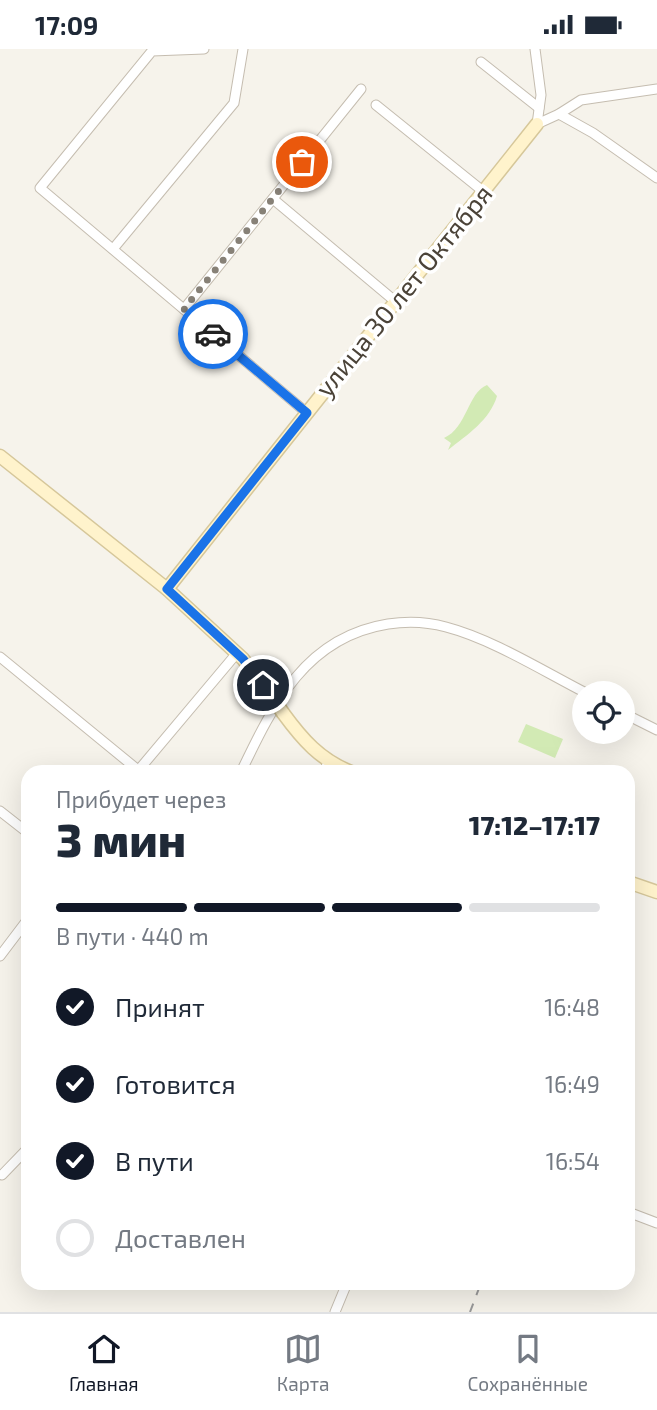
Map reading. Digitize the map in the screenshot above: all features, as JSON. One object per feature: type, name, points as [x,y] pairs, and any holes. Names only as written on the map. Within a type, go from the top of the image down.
[{"type":"street","points":[[204,49],[152,51],[40,188],[307,413]]},
{"type":"street","points":[[113,249],[234,103],[243,49]]},
{"type":"street","points":[[535,49],[541,95],[537,124]]},
{"type":"street","points":[[481,62],[539,109]]},
{"type":"street","points":[[184,309],[361,89]]},
{"type":"street","points":[[537,124],[581,100],[657,89]]},
{"type":"street","points":[[376,105],[484,192]]},
{"type":"street","points":[[559,114],[593,133],[657,177]]},
{"type":"street","name":"улица 30 лет Октября","points":[[167,589],[537,124]]},
{"type":"street","points":[[273,199],[396,302]]},
{"type":"street","points":[[0,456],[167,589],[237,653],[324,765]]},
{"type":"street","points":[[246,765],[282,698],[306,665],[334,642],[377,626],[407,622],[455,629],[572,686]]},
{"type":"street","points":[[143,765],[237,653]]},
{"type":"street","points":[[0,657],[131,765]]},
{"type":"street","points":[[635,719],[657,730]]},
{"type":"street","points":[[0,811],[21,828]]},
{"type":"street","points":[[635,884],[657,892]]},
{"type":"street","points":[[0,955],[21,928]]},
{"type":"street","points":[[2,1174],[21,1155]]},
{"type":"street","points":[[635,1215],[657,1223]]},
{"type":"street","points":[[335,1312],[344,1290]]},
{"type":"green space","points":[[487,385],[497,396],[494,405],[477,426],[448,450],[451,443],[444,438],[458,426],[476,395]]},
{"type":"green space","points":[[526,724],[563,739],[555,758],[518,742]]},
{"type":"railway","points":[[470,1312],[478,1290]]},
{"type":"way so far","points":[[213,334],[184,309],[302,162]]},
{"type":"route","points":[[213,334],[307,413],[167,589],[243,659],[263,685]]}]
